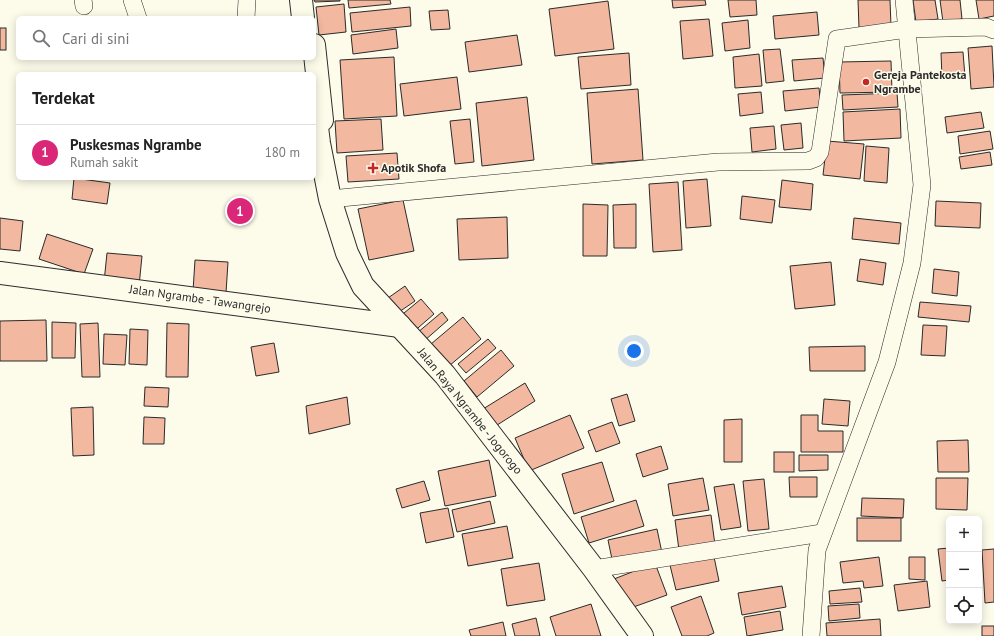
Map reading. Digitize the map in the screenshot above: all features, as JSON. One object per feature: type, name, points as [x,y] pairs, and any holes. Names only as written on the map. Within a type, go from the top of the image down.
[{"type":"main road","points":[[301,0],[303,16]]},
{"type":"main road","points":[[308,0],[311,16]]},
{"type":"main road","points":[[308,60],[310,72]]},
{"type":"main road","points":[[316,60],[323,115],[319,143]]},
{"type":"main road","name":"Jalan Raya Ngrambe - Jogorogo","points":[[316,120],[330,199],[347,253],[363,286],[445,375],[594,569],[642,636]]},
{"type":"main road","name":"Jalan Ngrambe - Tawangrejo","points":[[0,273],[400,326]]},
{"type":"street","points":[[132,0],[137,16]]},
{"type":"street","points":[[246,16],[247,0]]},
{"type":"street","points":[[811,636],[817,550],[822,533],[887,362],[912,263],[922,185],[904,0]]},
{"type":"street","points":[[330,199],[702,164],[808,160],[816,158],[820,152],[837,39],[907,29],[986,27],[994,30]]},
{"type":"street","points":[[594,569],[822,533]]},
{"type":"building","points":[[314,0],[340,0],[340,1],[315,2]]},
{"type":"building","points":[[348,0],[390,0],[391,4],[349,8]]},
{"type":"building","points":[[672,0],[705,0],[706,5],[673,8]]},
{"type":"building","points":[[728,0],[756,0],[757,15],[730,17]]},
{"type":"building","points":[[858,0],[890,0],[891,26],[859,28]]},
{"type":"building","points":[[913,0],[935,0],[938,19],[916,22]]},
{"type":"building","points":[[940,0],[960,0],[962,19],[943,22]]},
{"type":"building","points":[[976,0],[994,0],[994,16],[979,19]]},
{"type":"building","points":[[608,1],[614,49],[555,56],[549,9]]},
{"type":"building","points":[[344,4],[346,32],[319,35],[316,7]]},
{"type":"building","points":[[410,7],[411,26],[352,32],[350,13]]},
{"type":"building","points":[[448,10],[450,29],[431,30],[429,11]]},
{"type":"building","points":[[817,12],[819,35],[775,39],[773,16]]},
{"type":"building","points":[[709,19],[713,56],[683,59],[680,21]]},
{"type":"building","points":[[748,20],[750,48],[725,51],[722,23]]},
{"type":"building","points":[[0,28],[6,28],[6,50],[0,50]]},
{"type":"building","points":[[396,29],[398,48],[353,54],[351,35]]},
{"type":"building","points":[[517,35],[522,65],[469,72],[465,42]]},
{"type":"building","points":[[992,46],[994,87],[971,89],[968,48]]},
{"type":"building","points":[[780,49],[784,81],[766,83],[763,50]]},
{"type":"building","points":[[963,52],[965,77],[942,78],[941,53]]},
{"type":"building","points":[[629,53],[631,85],[581,89],[578,57]]},
{"type":"building","points":[[759,54],[762,86],[735,88],[733,57]]},
{"type":"building","points":[[394,57],[397,116],[344,119],[340,60]]},
{"type":"building","points":[[823,58],[825,78],[794,81],[792,60]]},
{"type":"building","name":"Gereja Pantekosta Ngrambe","points":[[891,61],[892,92],[840,93],[839,62]]},
{"type":"building","points":[[457,77],[461,109],[404,116],[400,84]]},
{"type":"building","points":[[819,88],[821,107],[785,111],[783,91]]},
{"type":"building","points":[[638,89],[643,160],[592,164],[587,93]]},
{"type":"building","points":[[761,92],[763,113],[740,116],[738,94]]},
{"type":"building","points":[[897,93],[898,107],[843,110],[842,95]]},
{"type":"building","points":[[527,97],[534,160],[482,166],[476,103]]},
{"type":"building","points":[[900,109],[901,138],[844,141],[843,112]]},
{"type":"building","points":[[981,112],[984,128],[947,133],[945,117]]},
{"type":"building","points":[[381,119],[383,150],[337,153],[335,121]]},
{"type":"building","points":[[470,119],[474,162],[455,164],[450,121]]},
{"type":"building","points":[[801,123],[803,148],[784,150],[781,125]]},
{"type":"building","points":[[774,126],[776,149],[752,152],[750,128]]},
{"type":"building","points":[[990,131],[993,149],[960,154],[958,136]]},
{"type":"building","points":[[827,141],[864,144],[860,179],[823,175]]},
{"type":"building","points":[[866,146],[889,148],[887,183],[864,181]]},
{"type":"building","points":[[990,152],[992,165],[961,169],[959,157]]},
{"type":"building","name":"Apotik Shofa","points":[[397,153],[399,179],[348,182],[346,156]]},
{"type":"building","points":[[707,179],[711,226],[686,228],[683,181]]},
{"type":"building","points":[[74,180],[88,180],[110,183],[107,204],[72,199]]},
{"type":"building","points":[[782,180],[813,184],[811,210],[779,207]]},
{"type":"building","points":[[678,182],[682,250],[653,252],[649,184]]},
{"type":"building","points":[[742,196],[775,200],[772,223],[740,219]]},
{"type":"building","points":[[403,200],[414,251],[369,260],[358,209]]},
{"type":"building","points":[[936,201],[981,203],[980,228],[935,226]]},
{"type":"building","points":[[583,204],[608,205],[607,256],[583,256]]},
{"type":"building","points":[[636,204],[636,248],[614,248],[613,205]]},
{"type":"building","points":[[507,217],[508,258],[459,260],[457,219]]},
{"type":"building","points":[[0,218],[23,221],[20,251],[0,249]]},
{"type":"building","points":[[854,218],[901,223],[899,244],[852,239]]},
{"type":"building","points":[[47,234],[93,249],[84,274],[39,259]]},
{"type":"building","points":[[107,253],[142,256],[139,286],[104,282]]},
{"type":"building","points":[[860,259],[886,263],[883,285],[857,281]]},
{"type":"building","points":[[195,260],[228,262],[226,293],[193,291]]},
{"type":"building","points":[[831,262],[835,305],[795,309],[790,266]]},
{"type":"building","points":[[934,269],[959,272],[957,296],[932,293]]},
{"type":"building","points":[[405,286],[415,301],[399,312],[388,298]]},
{"type":"building","points":[[421,299],[434,314],[411,334],[398,318]]},
{"type":"building","points":[[920,302],[971,306],[969,322],[918,317]]},
{"type":"building","points":[[442,312],[448,320],[424,341],[417,333]]},
{"type":"building","points":[[463,317],[481,339],[449,366],[431,344]]},
{"type":"building","points":[[46,320],[47,361],[0,361],[0,321]]},
{"type":"building","points":[[52,322],[76,323],[75,358],[52,358]]},
{"type":"building","points":[[98,323],[100,377],[82,377],[80,324]]},
{"type":"building","points":[[167,323],[189,324],[188,377],[166,377]]},
{"type":"building","points":[[923,325],[947,326],[945,356],[921,355]]},
{"type":"building","points":[[130,329],[148,330],[147,365],[129,364]]},
{"type":"building","points":[[104,334],[127,335],[125,365],[103,364]]},
{"type":"building","points":[[488,339],[496,348],[466,373],[458,364]]},
{"type":"building","points":[[274,343],[279,372],[256,376],[251,347]]},
{"type":"building","points":[[865,346],[865,371],[810,371],[809,347]]},
{"type":"building","points":[[501,350],[514,366],[477,397],[464,381]]},
{"type":"building","points":[[525,383],[535,401],[494,427],[483,409]]},
{"type":"building","points":[[145,387],[169,388],[168,407],[144,406]]},
{"type":"building","points":[[627,394],[635,421],[619,426],[611,399]]},
{"type":"building","points":[[347,397],[350,424],[309,434],[306,406]]},
{"type":"building","points":[[824,399],[850,401],[848,426],[822,424]]},
{"type":"building","points":[[93,407],[94,455],[73,456],[71,408]]},
{"type":"building","points":[[570,415],[584,448],[529,471],[515,438]]},
{"type":"building","points":[[801,415],[818,415],[818,431],[843,431],[843,452],[801,452]]},
{"type":"building","points":[[144,417],[165,418],[164,444],[143,444]]},
{"type":"building","points":[[742,419],[742,462],[724,462],[724,420]]},
{"type":"building","points":[[612,422],[620,443],[596,452],[588,431]]},
{"type":"building","points":[[968,440],[969,472],[938,472],[937,441]]},
{"type":"building","points":[[661,446],[668,469],[643,477],[636,454]]},
{"type":"building","points":[[774,452],[794,452],[794,472],[774,472]]},
{"type":"building","points":[[799,455],[828,455],[828,470],[799,471]]},
{"type":"building","points":[[489,460],[496,496],[445,506],[438,471]]},
{"type":"building","points":[[602,462],[614,501],[574,514],[562,474]]},
{"type":"building","points":[[789,477],[817,477],[817,497],[790,497]]},
{"type":"building","points":[[703,478],[709,510],[673,516],[668,484]]},
{"type":"building","points":[[936,478],[968,478],[967,510],[936,509]]},
{"type":"building","points":[[764,479],[769,529],[748,531],[743,481]]},
{"type":"building","points":[[424,481],[430,500],[402,508],[396,489]]},
{"type":"building","points":[[734,484],[741,527],[721,530],[714,487]]},
{"type":"building","points":[[862,498],[904,499],[903,518],[861,516]]},
{"type":"building","points":[[636,500],[644,526],[589,543],[581,517]]},
{"type":"building","points":[[490,501],[495,523],[457,532],[452,510]]},
{"type":"building","points":[[448,508],[454,537],[426,543],[420,513]]},
{"type":"building","points":[[711,515],[715,545],[679,550],[675,520]]},
{"type":"building","points":[[857,518],[901,518],[901,541],[857,541]]},
{"type":"building","points":[[507,526],[513,558],[468,566],[462,534]]},
{"type":"building","points":[[657,529],[662,553],[613,564],[608,540]]},
{"type":"building","points":[[946,548],[946,580],[942,581],[938,549]]},
{"type":"building","points":[[994,549],[994,602],[985,603],[982,550]]},
{"type":"building","points":[[713,552],[719,581],[676,590],[669,561]]},
{"type":"building","points":[[879,557],[883,586],[864,588],[863,581],[843,583],[840,562]]},
{"type":"building","points":[[909,557],[925,557],[925,580],[909,579]]},
{"type":"building","points":[[539,563],[545,600],[507,606],[501,569]]},
{"type":"building","points":[[655,563],[667,595],[625,610],[614,579]]},
{"type":"building","points":[[927,581],[930,607],[898,611],[894,585]]},
{"type":"building","points":[[782,586],[786,607],[742,615],[738,593]]},
{"type":"building","points":[[860,588],[862,602],[830,604],[829,591]]},
{"type":"building","points":[[701,596],[714,633],[707,636],[682,636],[671,607]]},
{"type":"building","points":[[591,604],[601,636],[556,636],[550,617]]},
{"type":"building","points":[[859,604],[860,618],[829,621],[828,606]]},
{"type":"building","points":[[780,611],[783,630],[747,636],[744,617]]},
{"type":"building","points":[[536,618],[540,636],[515,636],[512,624]]},
{"type":"building","points":[[880,619],[881,636],[827,636],[826,623]]},
{"type":"building","points":[[503,622],[506,636],[471,636],[469,630]]},
{"type":"building","points":[[982,626],[994,626],[994,636],[982,636]]},
{"type":"place","name":"Gereja Pantekosta Ngrambe","points":[[866,82]]},
{"type":"place","name":"Apotik Shofa","points":[[373,168]]},
{"type":"place","name":"Puskesmas Ngrambe","points":[[240,211]]}]
